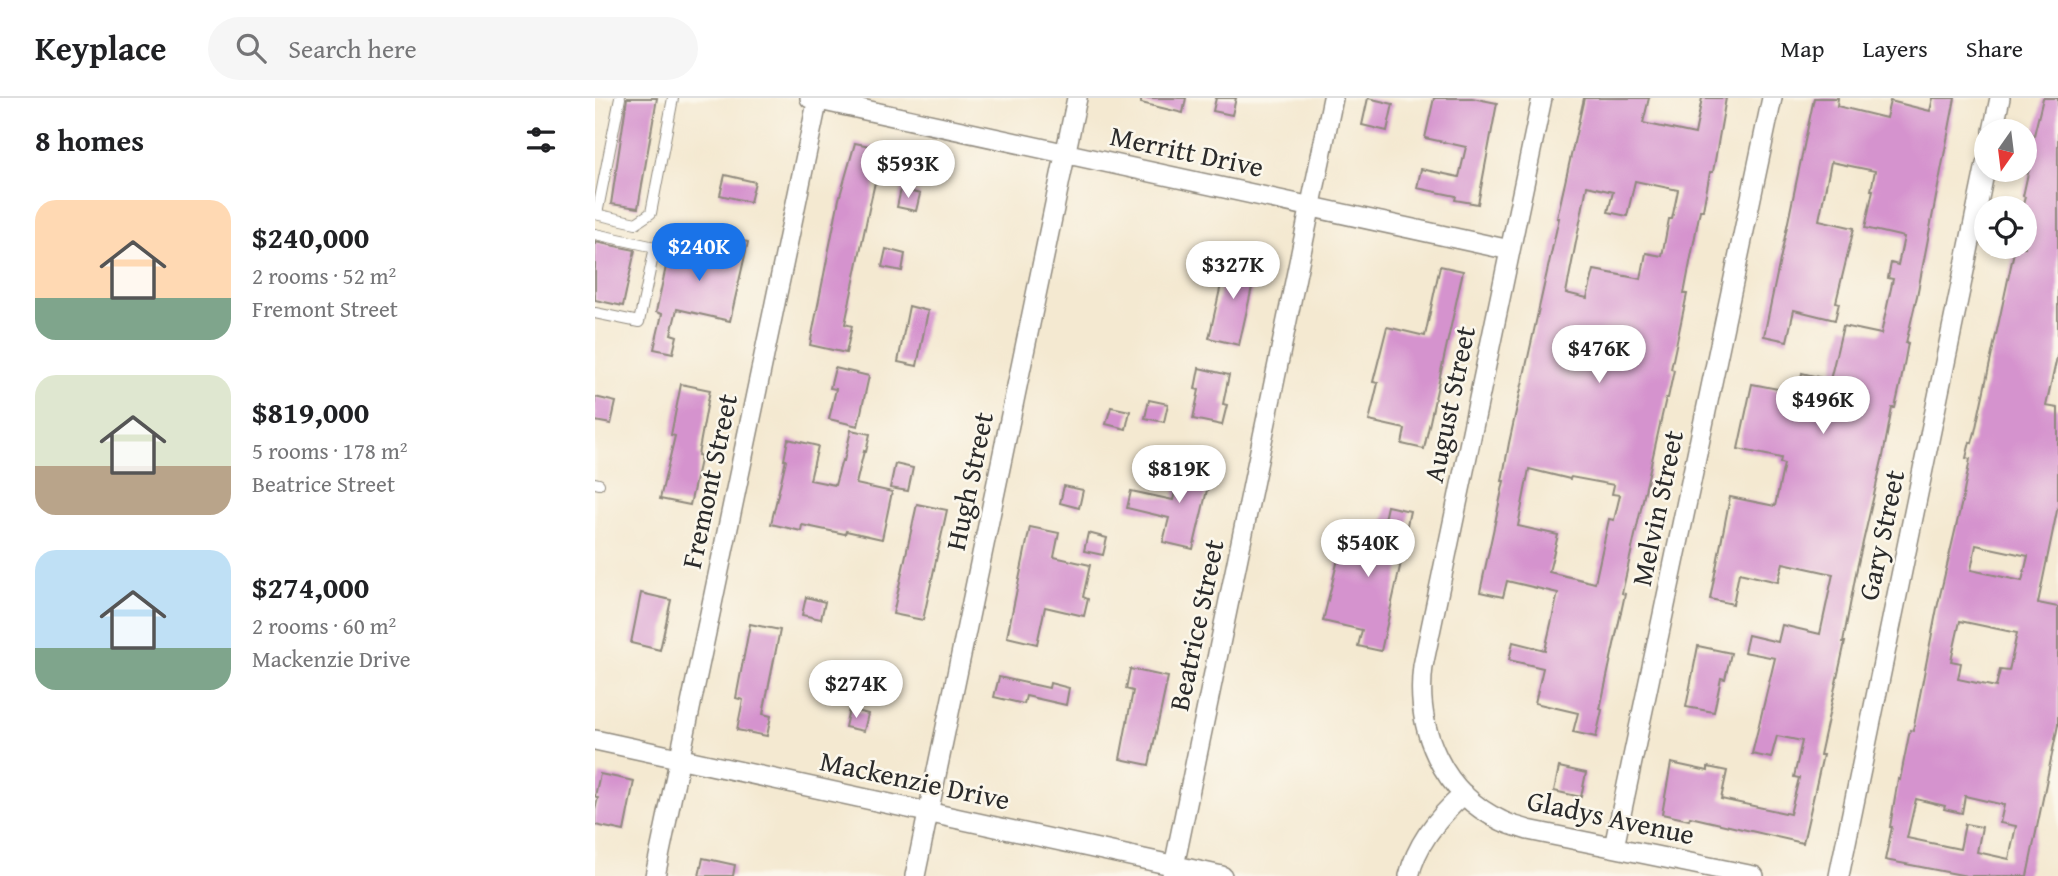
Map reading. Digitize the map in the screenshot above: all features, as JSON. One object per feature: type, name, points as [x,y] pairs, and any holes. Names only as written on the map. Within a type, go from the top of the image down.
[{"type":"street","name":"Hugh Street","points":[[915,876],[1077,98]]},
{"type":"street","name":"Beatrice Street","points":[[1173,871],[1333,98]]},
{"type":"street","name":"August Street","points":[[1464,794],[1444,770],[1429,740],[1422,708],[1421,680],[1542,98]]},
{"type":"street","name":"Melvin Street","points":[[1614,846],[1772,98]]},
{"type":"street","points":[[1996,119],[2000,98]]},
{"type":"street","name":"Merritt Drive","points":[[815,99],[1510,250]]},
{"type":"street","name":"Fremont Street","points":[[655,876],[815,99]]},
{"type":"street","name":"Gary Street","points":[[1839,876],[1982,182]]},
{"type":"street","name":"Mackenzie Drive","points":[[595,740],[928,812],[1173,871],[1222,876]]},
{"type":"street","name":"Gladys Avenue","points":[[1464,794],[1495,817],[1528,830],[1754,876]]},
{"type":"street","points":[[1409,876],[1421,845],[1433,825],[1443,812],[1464,794]]},
{"type":"lane","points":[[619,98],[596,214],[636,223],[651,213],[673,98]]},
{"type":"lane","points":[[595,234],[655,247],[639,322],[595,313]]},
{"type":"building","points":[[627,98],[657,98],[638,208],[611,204]]},
{"type":"building","points":[[1141,98],[1186,98],[1183,113],[1141,103]]},
{"type":"building","points":[[1216,98],[1236,98],[1232,115],[1213,111]]},
{"type":"building","points":[[1368,98],[1393,104],[1387,131],[1362,125]]},
{"type":"building","points":[[1434,98],[1472,98],[1497,103],[1478,204],[1455,200],[1456,196],[1417,188],[1421,169],[1459,177],[1466,147],[1425,138]]},
{"type":"building","points":[[1584,98],[1649,98],[1643,123],[1695,134],[1702,98],[1726,98],[1713,172],[1710,172],[1703,210],[1700,210],[1684,294],[1687,294],[1671,369],[1674,370],[1622,593],[1625,594],[1596,737],[1573,732],[1578,713],[1535,703],[1543,668],[1509,660],[1513,642],[1545,650],[1558,593],[1507,581],[1503,597],[1480,592]],"holes":[[[1635,181],[1678,190],[1662,256],[1646,253],[1641,279],[1594,270],[1587,298],[1566,293],[1587,186],[1613,192],[1608,212],[1627,216]],[[1529,469],[1570,479],[1571,477],[1614,485],[1612,494],[1620,495],[1614,520],[1609,519],[1595,583],[1549,572],[1558,535],[1518,526]]]},
{"type":"building","points":[[1814,98],[1838,98],[1837,106],[1886,118],[1890,101],[1930,111],[1933,98],[1955,98],[1906,343],[1901,381],[1895,408],[1892,408],[1857,568],[1845,642],[1820,755],[1823,755],[1803,843],[1690,817],[1689,820],[1662,814],[1671,763],[1708,771],[1708,767],[1727,771],[1721,799],[1790,814],[1799,778],[1794,777],[1802,741],[1777,736],[1771,758],[1752,754],[1775,658],[1744,652],[1748,635],[1778,642],[1782,625],[1820,634],[1833,574],[1783,563],[1778,582],[1739,573],[1733,604],[1710,599],[1730,497],[1775,506],[1784,464],[1780,463],[1781,458],[1738,449],[1752,384],[1798,393],[1802,373],[1830,380],[1843,326],[1881,334],[1893,279],[1888,278],[1891,263],[1898,265],[1904,237],[1865,228],[1875,171],[1831,162],[1819,220],[1854,228],[1836,302],[1839,303],[1835,320],[1794,310],[1787,341],[1764,336]]},
{"type":"building","points":[[2043,98],[2058,98],[2058,353],[2046,406],[2058,408],[2058,506],[2038,603],[2058,607],[2058,725],[2027,876],[1967,876],[1885,860],[1898,779],[1900,780],[1910,730],[1913,731],[1937,608],[1963,497],[1970,459],[1966,458],[1975,432],[2012,259],[2037,259],[2037,196],[2023,196],[2026,182],[2037,182],[2037,123]],"holes":[[[1976,545],[2028,556],[2022,581],[1971,570]],[[1960,621],[2017,633],[2009,671],[2000,670],[1996,687],[1958,679],[1961,663],[1951,661]],[[1965,796],[2004,805],[2000,823],[2016,826],[2009,859],[1977,852],[1982,827],[1965,824],[1960,849],[1907,838],[1916,799],[1962,813]]]},
{"type":"building","points":[[855,143],[885,149],[880,170],[878,169],[845,324],[852,326],[846,353],[810,345],[839,199]]},
{"type":"building","points":[[725,175],[755,182],[750,202],[720,195]]},
{"type":"building","points":[[901,189],[920,194],[916,211],[897,207]]},
{"type":"building","points":[[673,235],[716,245],[718,236],[748,242],[730,321],[677,309],[671,334],[677,336],[673,353],[654,349],[662,314],[656,312]]},
{"type":"building","points":[[595,242],[635,250],[623,306],[595,300]]},
{"type":"building","points":[[886,249],[905,254],[902,271],[882,267]]},
{"type":"building","points":[[1227,258],[1257,265],[1239,345],[1209,338]]},
{"type":"building","points":[[1440,266],[1463,271],[1424,449],[1402,444],[1405,429],[1369,421],[1378,383],[1373,382],[1387,327],[1425,336]]},
{"type":"building","points":[[909,306],[928,311],[917,366],[898,362]]},
{"type":"building","points":[[835,368],[869,376],[858,426],[829,419],[836,389],[830,388]]},
{"type":"building","points":[[1199,368],[1229,375],[1223,404],[1227,405],[1222,425],[1193,419],[1199,390],[1195,389]]},
{"type":"building","points":[[681,384],[710,390],[698,455],[701,456],[690,505],[660,499],[675,436],[671,435]]},
{"type":"building","points":[[595,397],[616,402],[611,424],[595,421]]},
{"type":"building","points":[[1149,400],[1168,404],[1164,422],[1145,418]]},
{"type":"building","points":[[1111,407],[1130,411],[1126,429],[1106,424]]},
{"type":"building","points":[[851,430],[870,434],[856,484],[892,492],[882,539],[802,525],[801,531],[771,524],[786,460],[788,439],[818,446],[810,480],[835,485]]},
{"type":"building","points":[[1182,462],[1212,469],[1193,549],[1163,542],[1169,518],[1127,508],[1131,491],[1173,500]]},
{"type":"building","points":[[895,464],[913,468],[908,491],[890,488]]},
{"type":"building","points":[[1064,486],[1083,490],[1079,508],[1060,503]]},
{"type":"building","points":[[917,504],[947,510],[923,620],[893,614]]},
{"type":"building","points":[[1387,506],[1410,511],[1381,651],[1358,646],[1362,630],[1323,621],[1345,530],[1380,538]]},
{"type":"building","points":[[1030,527],[1059,533],[1054,557],[1090,565],[1083,597],[1088,599],[1084,616],[1045,607],[1037,644],[1007,637]]},
{"type":"building","points":[[1088,533],[1107,538],[1103,555],[1084,551]]},
{"type":"building","points":[[641,593],[671,600],[660,650],[631,643]]},
{"type":"building","points":[[806,597],[825,602],[821,619],[802,615]]},
{"type":"building","points":[[750,624],[780,630],[763,714],[771,716],[767,736],[737,730],[743,700],[736,698]]},
{"type":"building","points":[[1698,646],[1731,653],[1725,679],[1721,678],[1714,712],[1686,707]]},
{"type":"building","points":[[1130,669],[1168,677],[1149,765],[1120,759],[1133,691],[1126,689]]},
{"type":"building","points":[[999,677],[1049,688],[1050,683],[1069,688],[1066,705],[1026,696],[1024,704],[994,697]]},
{"type":"building","points":[[849,709],[868,714],[864,731],[845,727]]},
{"type":"building","points":[[1559,767],[1586,773],[1581,797],[1554,791]]},
{"type":"building","points":[[600,774],[634,781],[624,831],[595,825],[598,798],[595,796]]},
{"type":"building","points":[[703,858],[735,865],[733,876],[699,876]]}]
